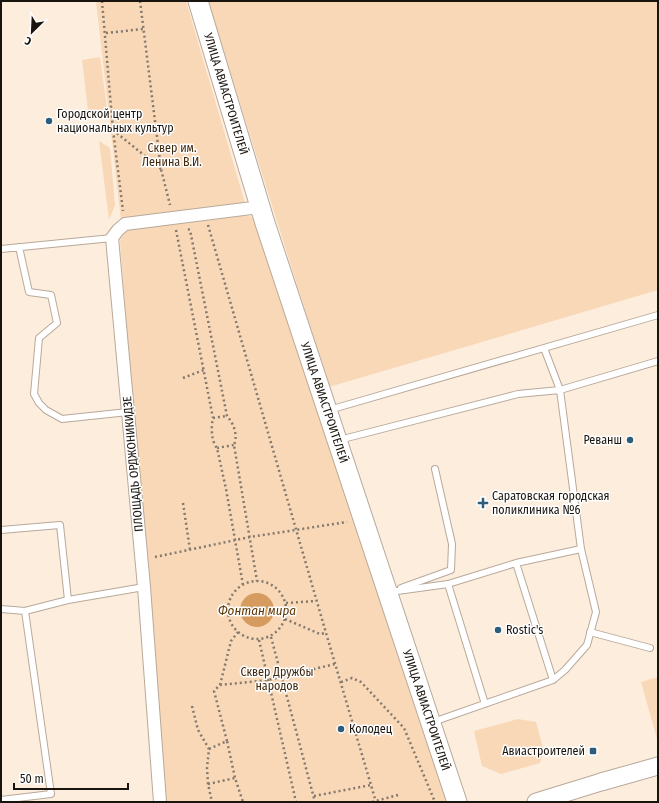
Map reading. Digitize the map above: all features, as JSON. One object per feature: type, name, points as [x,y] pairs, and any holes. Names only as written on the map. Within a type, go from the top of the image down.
[{"type":"main road","name":"УЛИЦА АВИАСТРОИТЕЛЕЙ","points":[[198,1],[260,207],[458,802]]},
{"type":"main road","points":[[536,802],[601,782],[657,768]]},
{"type":"street","points":[[112,238],[125,224],[260,207]]},
{"type":"street","name":"ПЛОЩАДЬ ОРДЖОНИКИДЗЕ","points":[[112,238],[144,587],[160,802]]},
{"type":"lane","points":[[1,249],[112,238]]},
{"type":"lane","points":[[19,247],[29,292],[51,295],[57,324],[39,338],[34,394],[39,403],[46,410],[62,419],[128,412]]},
{"type":"lane","points":[[328,410],[658,315]]},
{"type":"lane","points":[[431,722],[553,680],[565,670],[587,645],[596,612],[581,549],[560,390],[544,348]]},
{"type":"lane","points":[[338,441],[518,394],[560,390],[658,361]]},
{"type":"lane","points":[[388,592],[452,570],[452,544],[435,469]]},
{"type":"lane","points":[[1,530],[60,525],[68,600]]},
{"type":"lane","points":[[388,592],[448,584],[516,563],[581,549]]},
{"type":"lane","points":[[516,563],[553,680]]},
{"type":"lane","points":[[448,584],[485,704]]},
{"type":"lane","points":[[1,610],[25,610],[68,600],[144,587]]},
{"type":"lane","points":[[1,800],[51,794],[25,610]]},
{"type":"lane","points":[[590,632],[650,648]]},
{"type":"path","points":[[102,1],[106,32],[113,130],[125,224]]},
{"type":"path","points":[[140,1],[161,169],[173,217]]},
{"type":"path","points":[[106,32],[143,29]]},
{"type":"path","points":[[113,130],[161,169]]},
{"type":"path","points":[[206,213],[209,228],[316,601],[376,802]]},
{"type":"path","points":[[186,227],[190,230],[227,416],[232,422],[236,439],[234,445],[258,581]]},
{"type":"path","points":[[175,229],[213,418],[211,426],[214,445],[217,448],[226,489],[243,585]]},
{"type":"path","points":[[183,378],[204,370]]},
{"type":"path","points":[[213,418],[227,416]]},
{"type":"path","points":[[217,448],[234,445]]},
{"type":"path","points":[[183,503],[190,550]]},
{"type":"path","points":[[152,558],[250,537],[348,522]]},
{"type":"path","points":[[250,582],[265,582],[272,585],[283,596],[286,603],[286,619],[277,632],[259,640],[249,639],[233,628],[229,619],[228,609],[230,599],[235,591],[243,585],[250,582]]},
{"type":"path","points":[[286,603],[316,601]]},
{"type":"path","points":[[286,619],[320,634],[326,634]]},
{"type":"path","points":[[238,632],[232,641],[220,685],[214,691],[235,778],[243,802]]},
{"type":"path","points":[[270,636],[316,802]]},
{"type":"path","points":[[259,640],[296,802]]},
{"type":"path","points":[[220,685],[268,680],[335,664]]},
{"type":"path","points":[[341,682],[352,678],[361,682],[404,728],[435,802]]},
{"type":"path","points":[[192,706],[198,730],[209,749],[207,768],[208,784],[212,802]]},
{"type":"path","points":[[209,749],[227,740]]},
{"type":"path","points":[[208,784],[235,778]]},
{"type":"path","points":[[314,796],[371,785]]},
{"type":"path","points":[[372,802],[398,795]]},
{"type":"green space","name":"Сквер им. Ленина В.И.","points":[[96,1],[186,1],[245,203],[121,220]]},
{"type":"green space","points":[[208,1],[658,1],[658,290],[329,387]]},
{"type":"green space","points":[[100,57],[108,115],[89,118],[82,60]]},
{"type":"green space","points":[[99,141],[110,148],[115,205],[109,220]]},
{"type":"green space","name":"Сквер Дружбы народов","points":[[240,213],[252,217],[258,224],[445,796],[445,802],[164,802],[120,241],[124,233],[132,228]]},
{"type":"green space","points":[[658,677],[658,739],[657,739],[641,682]]},
{"type":"green space","points":[[518,719],[536,722],[544,751],[540,763],[501,774],[482,766],[474,731]]},
{"type":"water","name":"Фонтан мира","points":[[254,593],[260,593],[264,594],[271,600],[274,610],[273,617],[267,624],[260,627],[254,627],[250,626],[243,620],[240,613],[240,607],[241,603],[247,596]]},
{"type":"place","name":"Городской центр национальных культур","points":[[49,121]]},
{"type":"place","name":"Реванш","points":[[630,440]]},
{"type":"place","name":"Саратовская городская поликлиника №6","points":[[483,503]]},
{"type":"place","name":"Rostic's","points":[[498,630]]},
{"type":"place","name":"Колодец","points":[[341,729]]},
{"type":"place","name":"Авиастроителей","points":[[593,751]]}]
